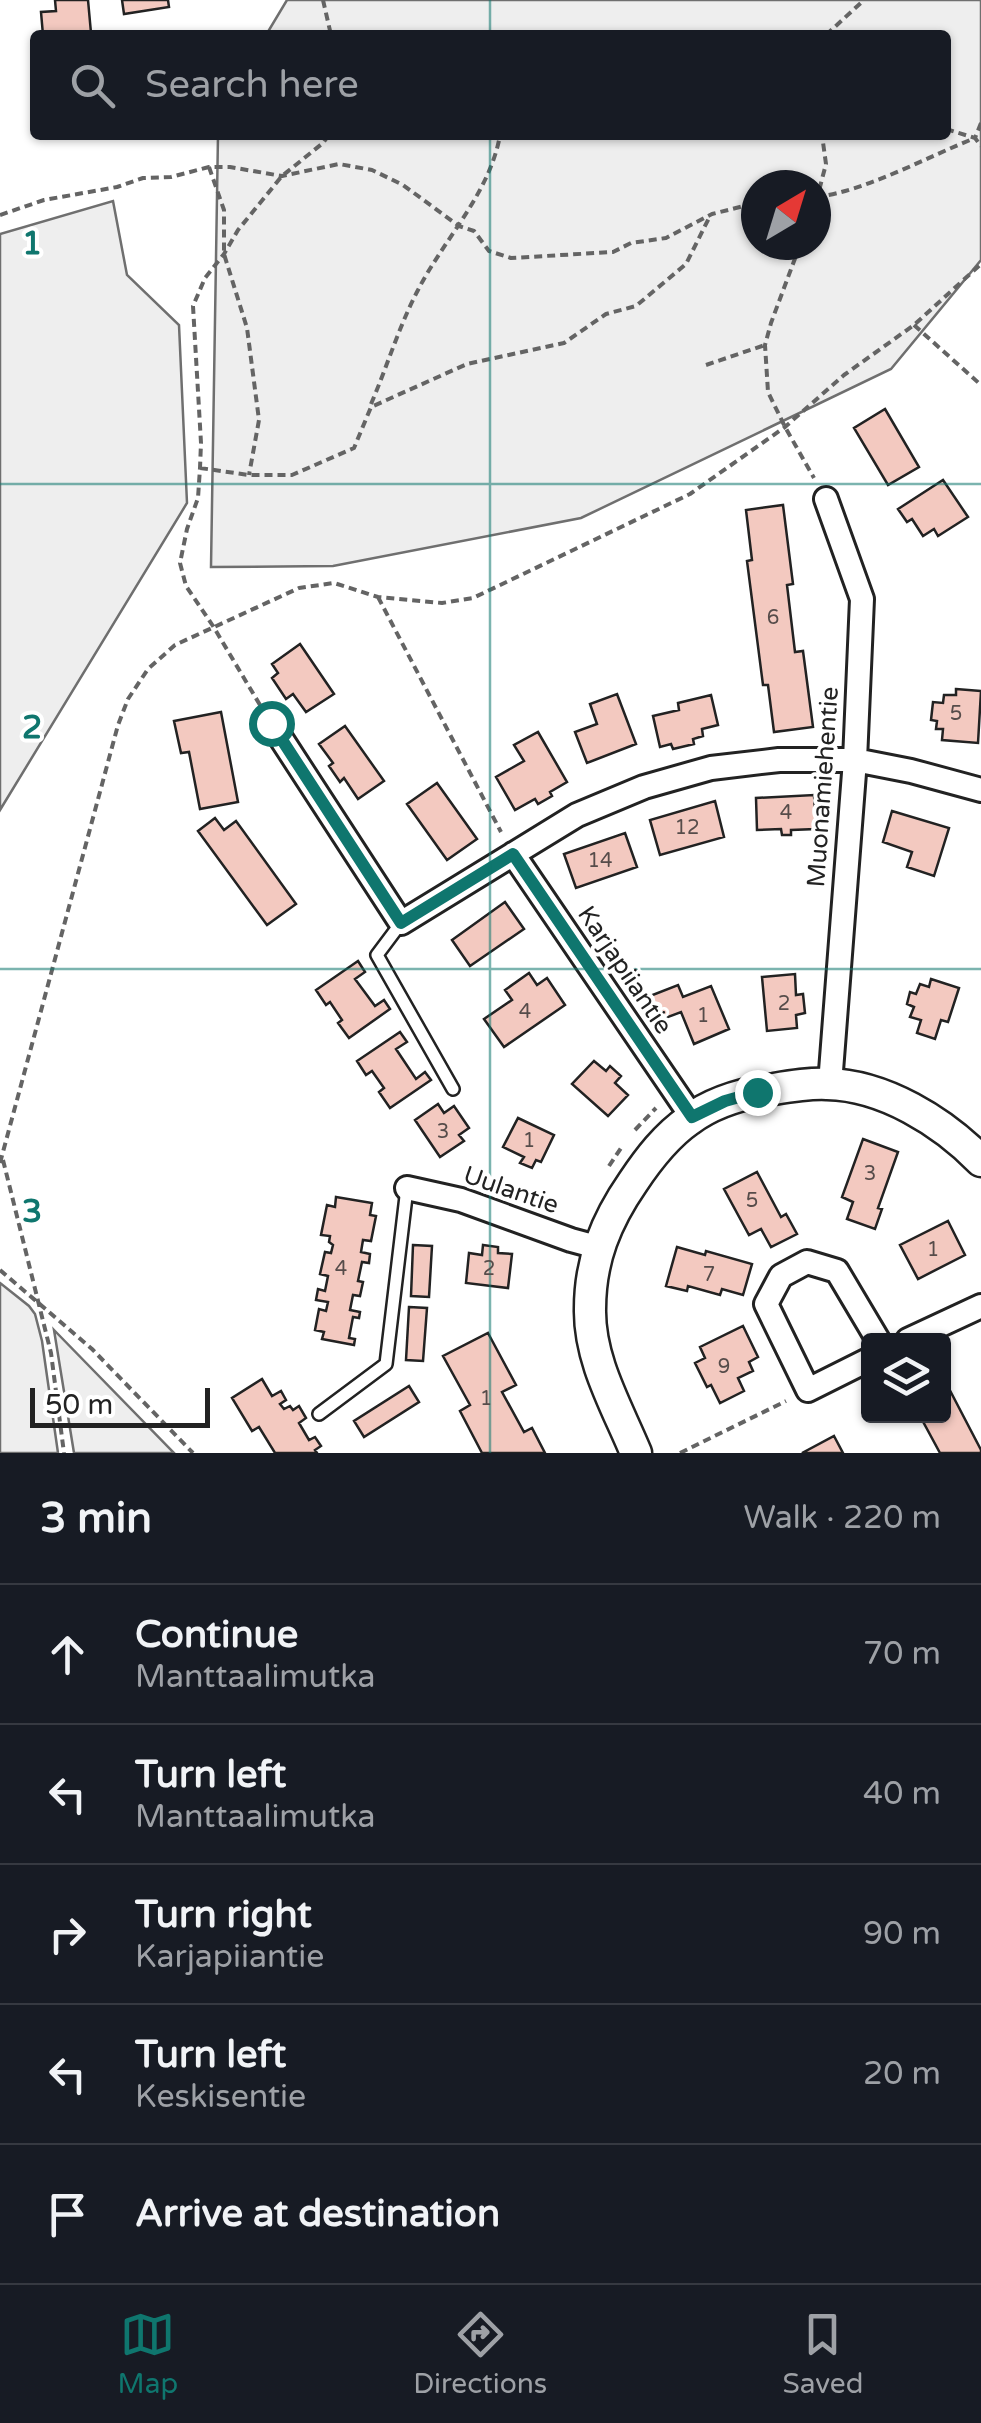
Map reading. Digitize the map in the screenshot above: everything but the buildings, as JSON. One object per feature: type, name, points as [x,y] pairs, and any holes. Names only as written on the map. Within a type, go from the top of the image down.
[{"type":"street","name":"Muonamiehentie","points":[[826,499],[862,599],[855,760],[830,1084]]},
{"type":"street","points":[[271,723],[401,923],[577,815],[644,787],[711,768],[779,760],[855,760],[981,790]]},
{"type":"street","name":"Karjapiiantie","points":[[513,854],[684,1105]]},
{"type":"street","points":[[636,1453],[596,1357],[590,1310],[597,1247],[618,1204],[667,1138],[684,1105],[830,1084],[901,1103],[961,1141],[981,1161]]},
{"type":"street","name":"Uulantie","points":[[407,1188],[461,1200],[597,1247]]},
{"type":"street","points":[[861,1364],[808,1390],[766,1304],[781,1276],[807,1262],[837,1271],[874,1333]]},
{"type":"street","points":[[923,1333],[981,1306]]},
{"type":"lane","points":[[401,923],[377,955],[453,1088]]},
{"type":"lane","points":[[318,1414],[386,1364],[407,1188]]},
{"type":"path","points":[[323,0],[330,30]]},
{"type":"path","points":[[831,30],[864,0]]},
{"type":"path","points":[[831,196],[975,138],[981,123]]},
{"type":"path","points":[[951,131],[975,138],[981,146]]},
{"type":"path","points":[[271,723],[186,586],[180,563],[198,498],[200,468],[193,306],[205,278],[238,230],[282,176],[325,140]]},
{"type":"path","points":[[200,468],[292,476],[354,448],[418,290],[459,226],[497,152],[499,140]]},
{"type":"path","points":[[823,140],[824,170]]},
{"type":"path","points":[[0,215],[44,200],[209,167],[282,176],[339,164],[372,170],[403,185],[459,226],[474,231],[489,251],[511,258],[613,252],[630,243],[666,238],[712,214],[741,207]]},
{"type":"path","points":[[209,167],[224,210],[224,254],[247,328],[259,420],[249,475]]},
{"type":"path","points":[[371,406],[467,364],[564,343],[606,314],[636,306],[686,264],[712,214]]},
{"type":"path","points":[[794,260],[766,345],[768,392],[784,428],[826,499]]},
{"type":"path","points":[[64,1453],[51,1353],[1,1160],[106,770],[128,699],[148,669],[175,645],[299,588],[334,583],[378,597],[442,603],[473,598],[690,494],[784,428],[844,375],[914,325],[981,264]]},
{"type":"path","points":[[914,325],[981,385]]},
{"type":"path","points":[[706,366],[766,345]]},
{"type":"path","points":[[378,597],[513,854]]},
{"type":"path","points":[[604,1174],[638,1126],[684,1105]]},
{"type":"path","points":[[0,1270],[92,1348],[193,1453]]},
{"type":"path","points":[[680,1453],[808,1390]]},
{"type":"shaded area","points":[[287,0],[981,0],[981,260],[891,369],[581,518],[333,566],[211,567],[218,140],[951,140],[951,30],[269,30]]},
{"type":"shaded area","points":[[113,201],[127,275],[179,325],[187,503],[0,810],[0,234]]},
{"type":"shaded area","points":[[0,1283],[35,1314],[58,1453],[0,1453]]},
{"type":"shaded area","points":[[54,1330],[174,1453],[74,1453]]},
{"type":"route","points":[[271,723],[401,923],[513,854],[692,1117],[725,1101],[757,1092]]}]
